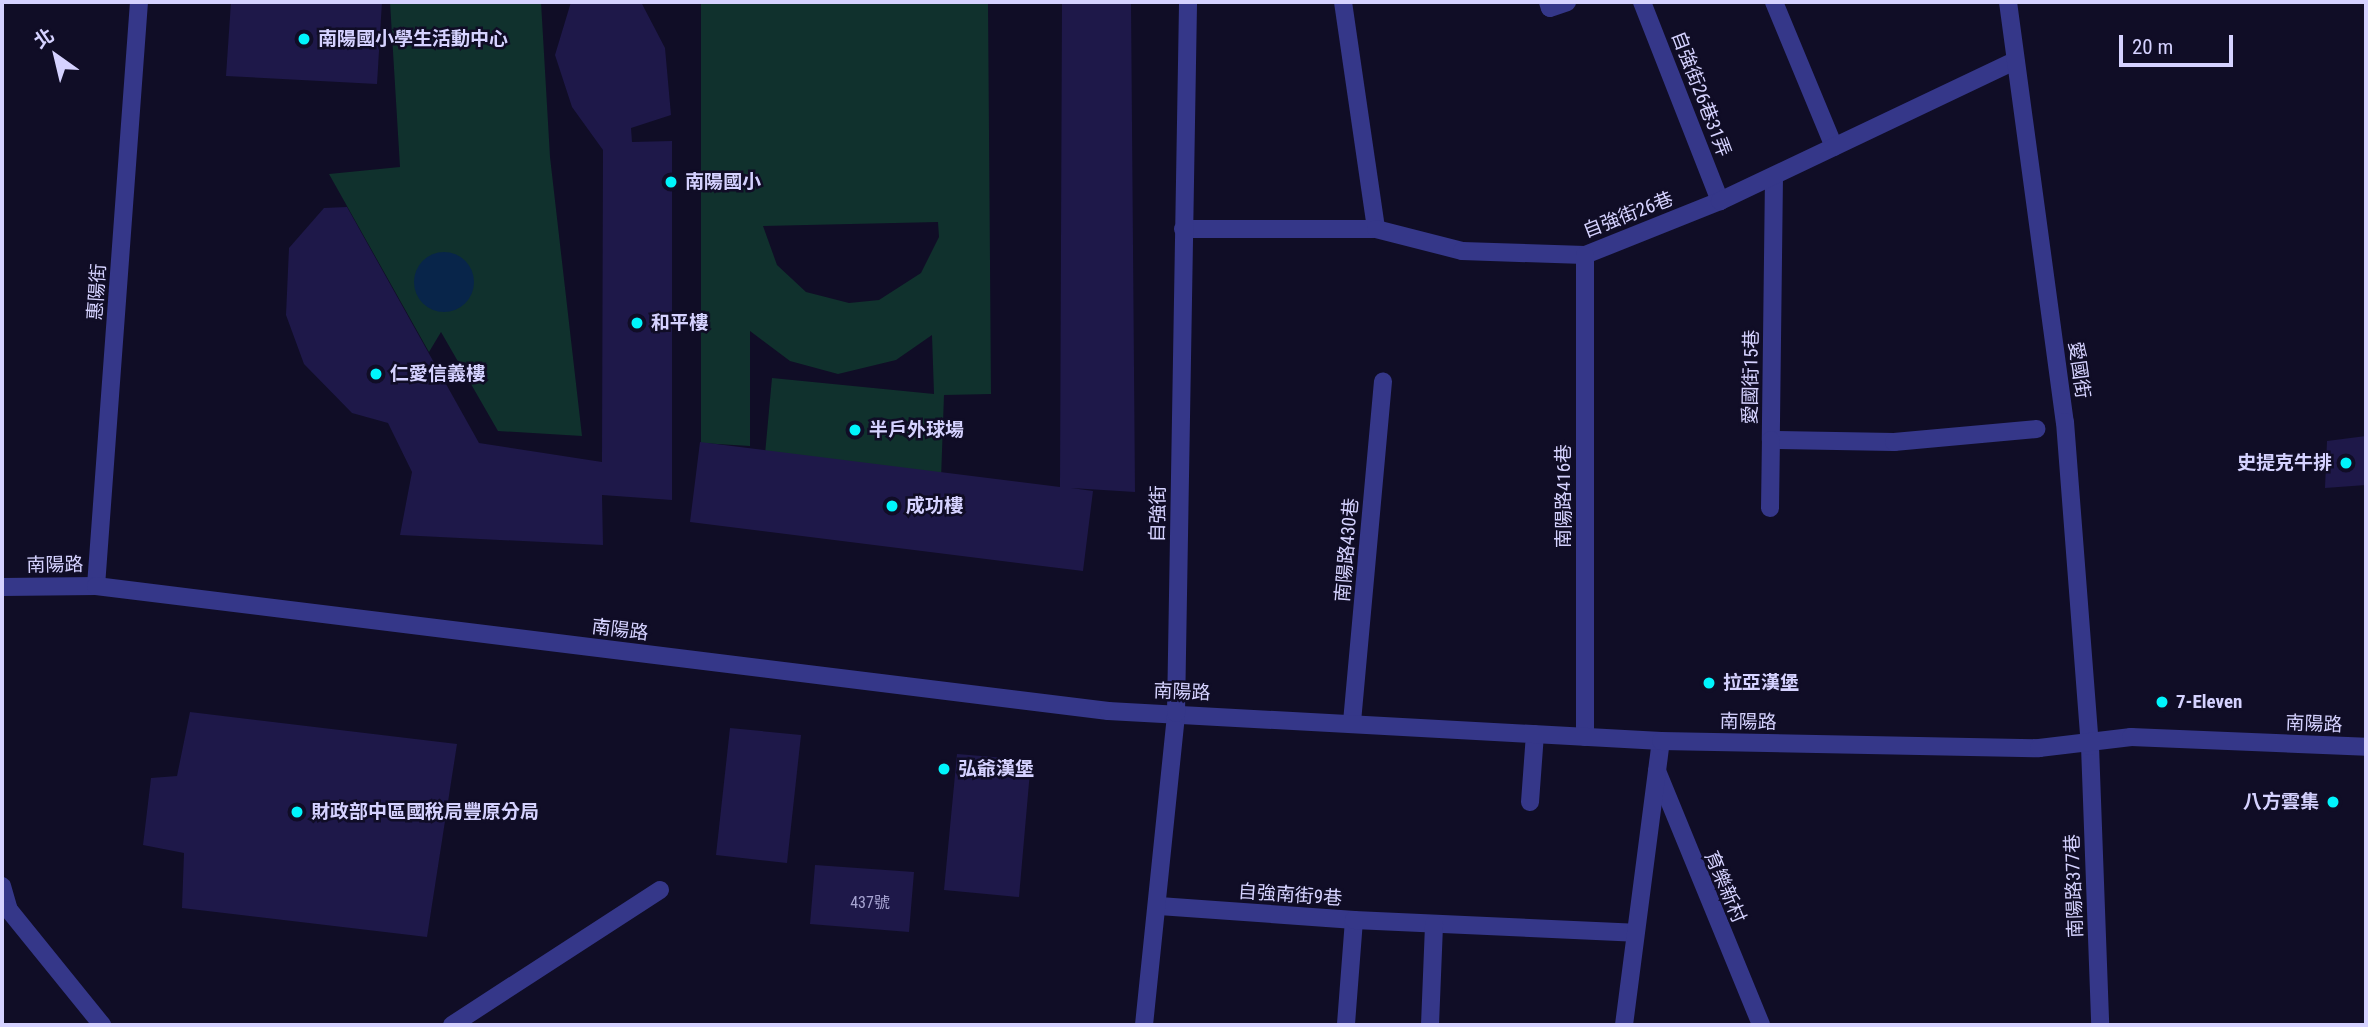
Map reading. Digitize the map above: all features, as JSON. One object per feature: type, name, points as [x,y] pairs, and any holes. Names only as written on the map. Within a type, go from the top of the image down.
[{"type":"street","name":"惠陽街","points":[[96,586],[139,2]]},
{"type":"street","name":"自強街","points":[[1144,1025],[1159,906],[1175,713],[1188,2]]},
{"type":"street","points":[[1343,2],[1376,229]]},
{"type":"street","points":[[1548,2],[1550,8],[1567,2]]},
{"type":"street","name":"自強街26巷31弄","points":[[1642,2],[1720,201]]},
{"type":"street","points":[[1774,2],[1834,147]]},
{"type":"street","name":"愛國街","points":[[2008,2],[2065,422],[2091,746]]},
{"type":"street","name":"自強街26巷","points":[[1183,229],[1376,229],[1462,251],[1585,255],[1720,201],[2015,61]]},
{"type":"street","name":"愛國街15巷","points":[[1774,176],[1771,440],[1894,442],[2036,429]]},
{"type":"street","name":"南陽路416巷","points":[[1585,255],[1585,737]]},
{"type":"street","name":"南陽路430巷","points":[[1352,722],[1383,381]]},
{"type":"street","points":[[1770,508],[1771,440]]},
{"type":"street","name":"南陽路","points":[[2,587],[96,586],[1108,711],[1352,722],[1661,741],[2091,746],[2131,737],[2366,747]]},
{"type":"street","points":[[1530,802],[1535,734]]},
{"type":"street","points":[[1624,1025],[1655,765],[1661,741]]},
{"type":"street","name":"南陽路377巷","points":[[2091,746],[2100,1025]]},
{"type":"street","name":"育樂新村","points":[[1655,765],[1761,1025]]},
{"type":"street","points":[[2,886],[9,910],[102,1025]]},
{"type":"street","points":[[452,1025],[660,890]]},
{"type":"street","name":"自強南街9巷","points":[[1159,906],[1354,920],[1346,1025]]},
{"type":"street","points":[[1354,920],[1635,933]]},
{"type":"street","points":[[1430,1025],[1434,924]]},
{"type":"green space","points":[[390,2],[541,2],[550,157],[582,436],[498,431],[441,332],[429,352],[329,174],[400,167]]},
{"type":"green space","points":[[701,2],[988,2],[991,394],[944,395],[941,479],[764,465],[772,378],[934,394],[932,335],[896,360],[838,374],[790,361],[750,331],[750,446],[701,443]],"holes":[[[938,222],[939,237],[921,273],[879,300],[849,303],[806,292],[777,265],[763,226]]]},
{"type":"water","points":[[444,252],[461,257],[469,265],[474,282],[469,299],[461,307],[444,312],[427,307],[419,299],[414,282],[419,265],[427,257]]},
{"type":"building","name":"南陽國小學生活動中心","points":[[231,2],[382,2],[377,84],[226,76]]},
{"type":"building","points":[[571,2],[641,2],[665,48],[671,115],[631,128],[632,142],[672,141],[672,500],[602,495],[603,545],[400,535],[412,472],[388,423],[352,413],[304,364],[286,315],[289,248],[324,208],[347,207],[479,443],[602,462],[603,150],[572,107],[555,55]]},
{"type":"building","points":[[1062,2],[1131,2],[1135,492],[1071,488],[1093,491],[1083,571],[690,522],[700,442],[1060,487]]},
{"type":"building","name":"史提克牛排","points":[[2366,436],[2366,485],[2325,488],[2327,441]]},
{"type":"building","name":"財政部中區國稅局豐原分局","points":[[190,712],[457,744],[427,937],[182,908],[184,853],[143,845],[151,778],[177,776]]},
{"type":"building","points":[[730,728],[801,735],[787,863],[716,855]]},
{"type":"building","points":[[957,754],[1031,760],[1019,897],[944,890]]},
{"type":"building","points":[[815,865],[914,872],[909,932],[810,924]]},
{"type":"place","name":"南陽國小學生活動中心","points":[[304,39]]},
{"type":"place","name":"南陽國小","points":[[671,182]]},
{"type":"place","name":"和平樓","points":[[637,323]]},
{"type":"place","name":"仁愛信義樓","points":[[376,374]]},
{"type":"place","name":"半戶外球場","points":[[855,430]]},
{"type":"place","name":"史提克牛排","points":[[2346,463]]},
{"type":"place","name":"成功樓","points":[[892,506]]},
{"type":"place","name":"拉亞漢堡","points":[[1709,683]]},
{"type":"place","name":"7-Eleven","points":[[2162,702]]},
{"type":"place","name":"弘爺漢堡","points":[[944,769]]},
{"type":"place","name":"八方雲集","points":[[2333,802]]},
{"type":"place","name":"財政部中區國稅局豐原分局","points":[[297,812]]}]
